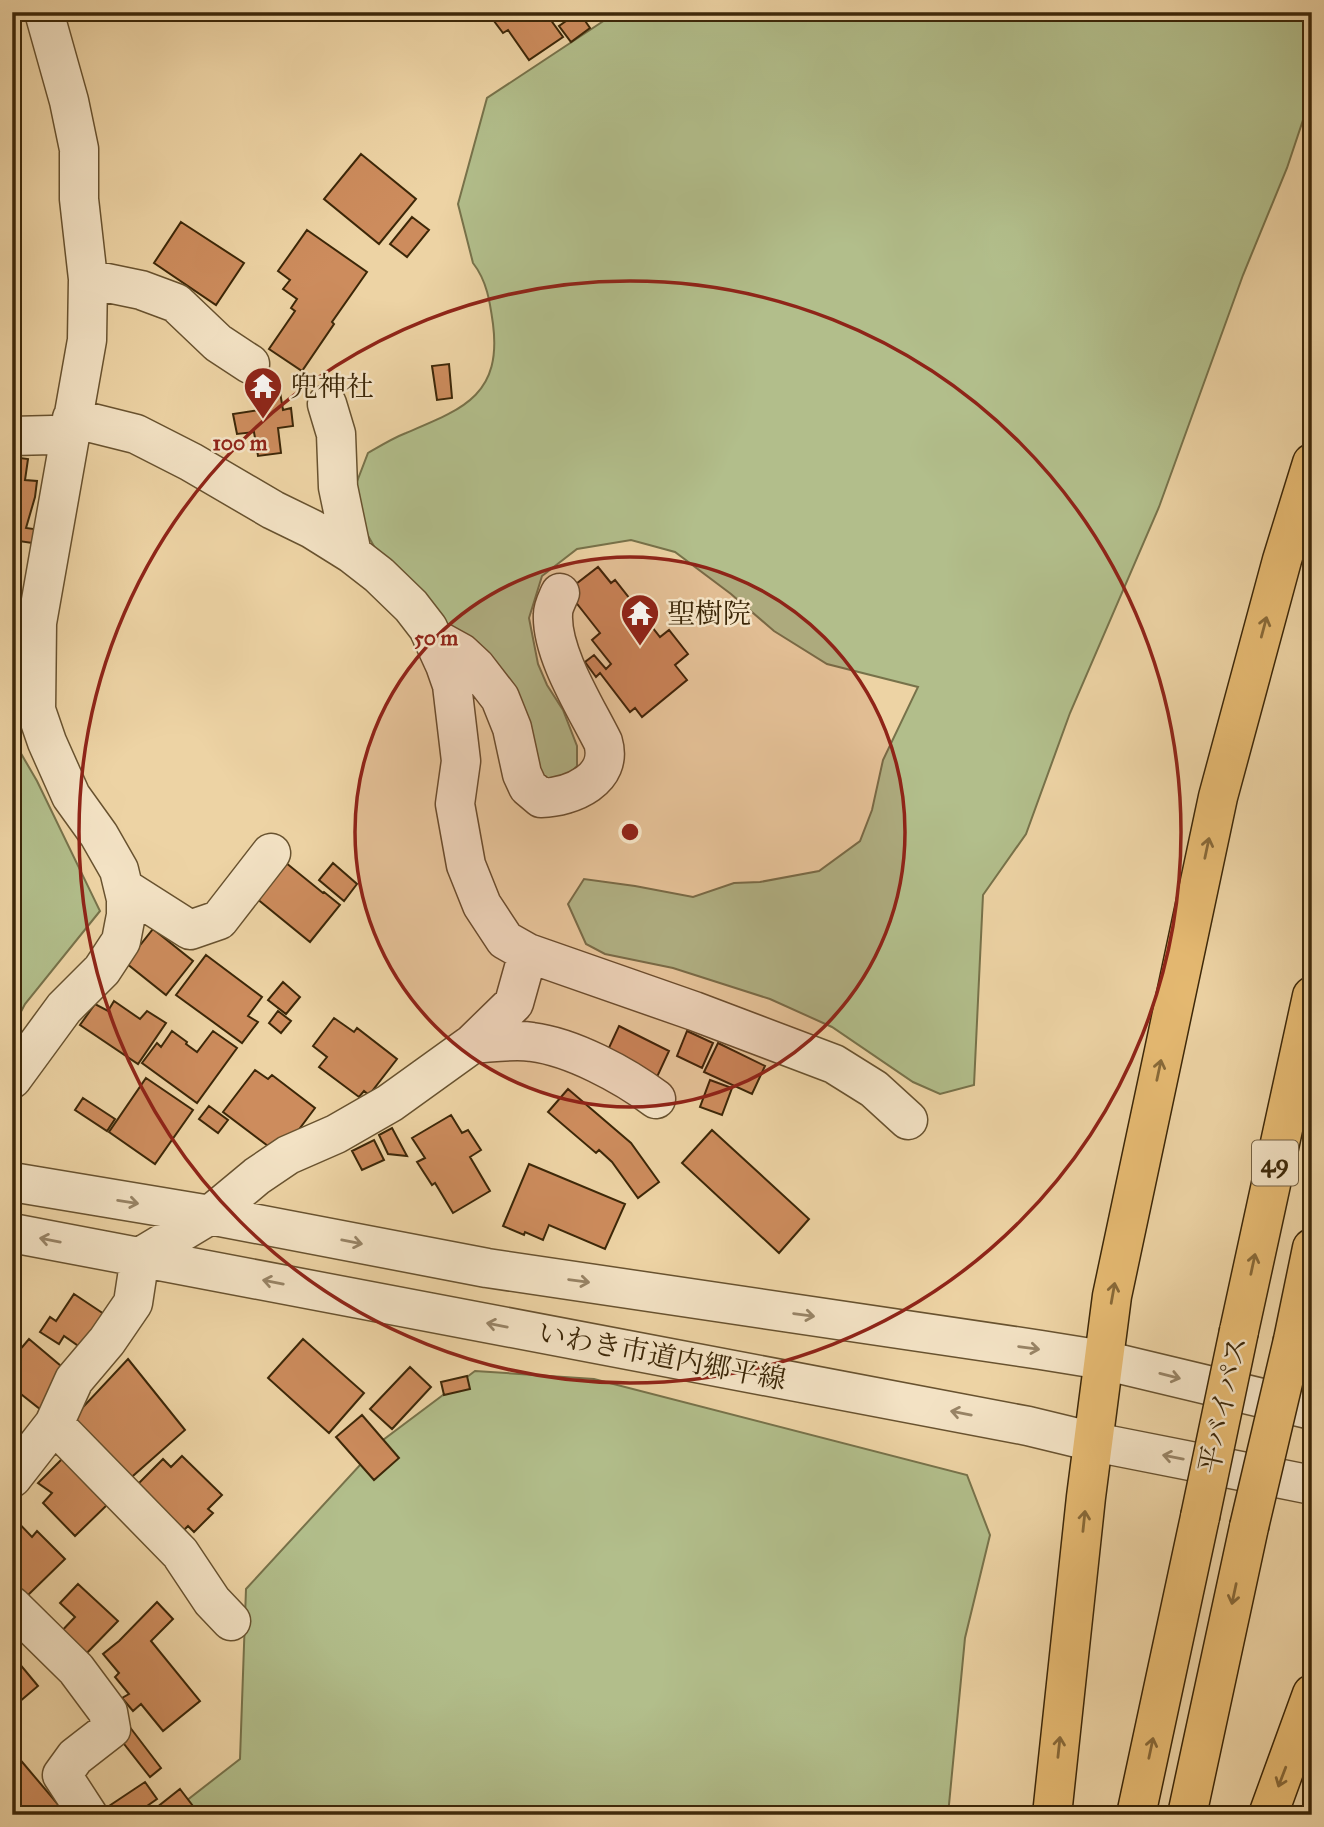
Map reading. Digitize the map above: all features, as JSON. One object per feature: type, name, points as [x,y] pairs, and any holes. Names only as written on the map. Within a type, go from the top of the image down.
[{"type":"highway","points":[[1052,1815],[1085,1510],[1112,1296],[1218,797],[1282,560],[1312,463]]},
{"type":"highway","name":"平バイパス","points":[[1136,1815],[1312,996]]},
{"type":"highway","name":"平バイパス","points":[[1187,1815],[1312,1248]]},
{"type":"highway","points":[[1268,1815],[1312,1694]]},
{"type":"street","points":[[12,1079],[58,1016],[102,970],[121,942],[127,915],[119,870],[99,835],[71,796],[36,710],[37,623],[87,340],[88,279],[79,199],[79,149],[69,101],[44,12]]},
{"type":"street","points":[[88,279],[141,290],[176,303],[218,343],[250,364]]},
{"type":"street","points":[[327,404],[336,434],[338,487],[352,554]]},
{"type":"street","points":[[12,436],[52,435],[70,430],[136,434],[312,529],[352,554],[411,606],[428,628],[445,665],[452,685],[461,761],[455,804],[466,865],[482,905],[505,940],[528,953],[834,1064],[874,1089],[908,1120]]},
{"type":"street","points":[[432,637],[461,653],[476,667],[500,698],[512,728],[522,774],[528,787],[541,798],[561,796],[578,790],[594,779],[601,770],[605,751],[558,651],[553,630],[553,610],[560,593]]},
{"type":"street","points":[[124,888],[190,930],[219,920],[271,853]]},
{"type":"street","points":[[12,1478],[54,1424],[75,1380],[134,1303],[140,1257],[210,1215],[257,1176],[288,1155],[336,1133],[390,1103],[472,1044],[514,1003],[528,953]]},
{"type":"street","points":[[472,1044],[531,1041],[562,1050],[589,1060],[643,1089],[656,1099]]},
{"type":"street","name":"いわき市道内郷平線","points":[[12,1182],[210,1215],[487,1268],[1104,1360],[1312,1410]]},
{"type":"street","name":"いわき市道内郷平線","points":[[12,1233],[1028,1426],[1094,1442],[1312,1485]]},
{"type":"street","points":[[54,1424],[180,1553],[212,1601],[232,1620]]},
{"type":"street","points":[[12,1606],[76,1669],[108,1712],[111,1729],[75,1757],[62,1776],[88,1815]]},
{"type":"green space","points":[[611,12],[1312,12],[1312,93],[1287,168],[1243,275],[1159,507],[1070,713],[1026,834],[983,895],[974,1085],[940,1094],[913,1082],[832,1027],[770,999],[673,968],[605,954],[586,944],[568,904],[584,879],[693,897],[734,883],[760,882],[819,871],[860,841],[872,810],[883,760],[918,687],[827,664],[774,631],[731,594],[675,552],[631,540],[577,549],[542,576],[529,618],[538,664],[547,685],[563,710],[577,746],[577,766],[563,781],[545,779],[444,627],[379,555],[359,520],[353,492],[368,453],[461,407],[484,383],[491,368],[494,348],[489,300],[482,277],[473,263],[458,204],[487,98],[611,16]]},
{"type":"green space","points":[[12,738],[37,781],[100,911],[25,1004],[12,1029]]},
{"type":"green space","points":[[475,1371],[594,1379],[967,1475],[990,1535],[965,1638],[948,1815],[168,1815],[240,1759],[246,1589],[383,1440]]},
{"type":"building","points":[[495,12],[545,12],[563,37],[529,60],[508,30],[503,33],[491,17]]},
{"type":"building","points":[[579,12],[590,28],[571,42],[559,26]]},
{"type":"building","points":[[361,154],[416,199],[379,244],[324,199]]},
{"type":"building","points":[[412,217],[429,230],[407,257],[390,244]]},
{"type":"building","points":[[181,222],[244,263],[216,305],[154,263]]},
{"type":"building","points":[[307,230],[367,272],[302,371],[269,349],[295,311],[291,308],[297,299],[283,289],[290,280],[278,271]]},
{"type":"building","points":[[449,364],[452,398],[437,400],[432,366]]},
{"type":"building","name":"兜神社","points":[[279,386],[283,410],[291,408],[293,426],[278,428],[281,453],[258,456],[254,432],[237,434],[233,414],[259,410],[257,389]]},
{"type":"building","points":[[12,457],[28,459],[25,480],[37,481],[26,528],[48,531],[46,545],[12,540]]},
{"type":"building","name":"聖樹院","points":[[598,567],[611,583],[615,580],[660,637],[669,630],[688,654],[675,665],[687,680],[642,717],[635,708],[630,712],[600,673],[596,677],[585,662],[594,655],[606,669],[611,664],[592,640],[600,633],[567,591]]},
{"type":"building","points":[[280,858],[340,905],[310,942],[256,898]]},
{"type":"building","points":[[333,863],[357,884],[344,901],[319,880]]},
{"type":"building","points":[[153,929],[193,961],[166,995],[126,963]]},
{"type":"building","points":[[206,955],[262,997],[248,1016],[258,1022],[242,1043],[176,995]]},
{"type":"building","points":[[283,982],[300,997],[286,1014],[268,1000]]},
{"type":"building","points":[[114,1001],[140,1019],[147,1011],[166,1023],[138,1064],[80,1025],[95,1004],[108,1011]]},
{"type":"building","points":[[278,1011],[291,1021],[281,1033],[269,1023]]},
{"type":"building","points":[[334,1018],[354,1032],[357,1028],[397,1059],[369,1095],[364,1091],[359,1097],[319,1067],[327,1057],[313,1046]]},
{"type":"building","points":[[619,1026],[669,1051],[657,1077],[607,1052]]},
{"type":"building","points":[[172,1031],[197,1052],[213,1031],[237,1048],[197,1103],[142,1063],[157,1043],[161,1047]]},
{"type":"building","points":[[687,1031],[713,1043],[702,1068],[677,1056]]},
{"type":"building","points":[[718,1043],[765,1066],[752,1094],[704,1072]]},
{"type":"building","points":[[255,1070],[268,1079],[272,1075],[315,1108],[285,1148],[272,1149],[223,1112]]},
{"type":"building","points":[[146,1078],[193,1110],[155,1164],[109,1132]]},
{"type":"building","points":[[710,1080],[732,1088],[722,1115],[700,1107]]},
{"type":"building","points":[[568,1089],[631,1143],[659,1182],[638,1198],[612,1162],[599,1150],[596,1153],[548,1112]]},
{"type":"building","points":[[83,1098],[115,1119],[107,1131],[75,1110]]},
{"type":"building","points":[[209,1106],[228,1120],[218,1133],[199,1119]]},
{"type":"building","points":[[451,1115],[462,1133],[468,1130],[481,1150],[470,1157],[490,1191],[453,1213],[435,1183],[432,1185],[417,1162],[425,1158],[412,1138]]},
{"type":"building","points":[[392,1128],[407,1156],[388,1154],[379,1135]]},
{"type":"building","points":[[712,1130],[809,1219],[779,1253],[682,1163]]},
{"type":"building","points":[[374,1140],[384,1160],[362,1170],[352,1151]]},
{"type":"building","points":[[529,1164],[625,1204],[605,1249],[549,1225],[543,1240],[503,1226]]},
{"type":"building","points":[[74,1294],[110,1318],[87,1352],[64,1336],[59,1344],[40,1332],[50,1317],[56,1321]]},
{"type":"building","points":[[29,1339],[74,1377],[45,1413],[12,1387],[12,1359]]},
{"type":"building","points":[[303,1339],[364,1393],[329,1433],[268,1378]]},
{"type":"building","points":[[128,1359],[185,1430],[126,1482],[69,1422]]},
{"type":"building","points":[[410,1367],[431,1387],[392,1429],[370,1409]]},
{"type":"building","points":[[467,1376],[470,1389],[444,1395],[441,1382]]},
{"type":"building","points":[[362,1415],[399,1458],[374,1480],[336,1437]]},
{"type":"building","points":[[182,1456],[222,1495],[208,1509],[213,1513],[194,1532],[188,1526],[184,1530],[137,1485],[163,1459],[171,1467]]},
{"type":"building","points":[[63,1458],[108,1504],[75,1536],[43,1503],[52,1493],[38,1483]]},
{"type":"building","points":[[12,1516],[32,1537],[37,1531],[65,1559],[27,1596],[12,1580]]},
{"type":"building","points":[[78,1584],[118,1621],[82,1658],[57,1636],[75,1617],[60,1603]]},
{"type":"building","points":[[157,1602],[173,1619],[151,1641],[200,1701],[163,1731],[141,1704],[133,1711],[122,1698],[129,1694],[115,1677],[119,1673],[103,1654]]},
{"type":"building","points":[[12,1646],[17,1653],[13,1656],[38,1686],[12,1708]]},
{"type":"building","points":[[129,1726],[161,1768],[150,1777],[117,1735]]},
{"type":"building","points":[[12,1750],[67,1815],[12,1815]]},
{"type":"building","points":[[145,1782],[157,1799],[147,1806],[152,1815],[102,1815],[100,1812]]},
{"type":"building","points":[[180,1789],[196,1810],[189,1815],[161,1815],[156,1808]]},
{"type":"place","name":"兜神社","points":[[263,420]]},
{"type":"place","name":"聖樹院","points":[[640,647]]}]
